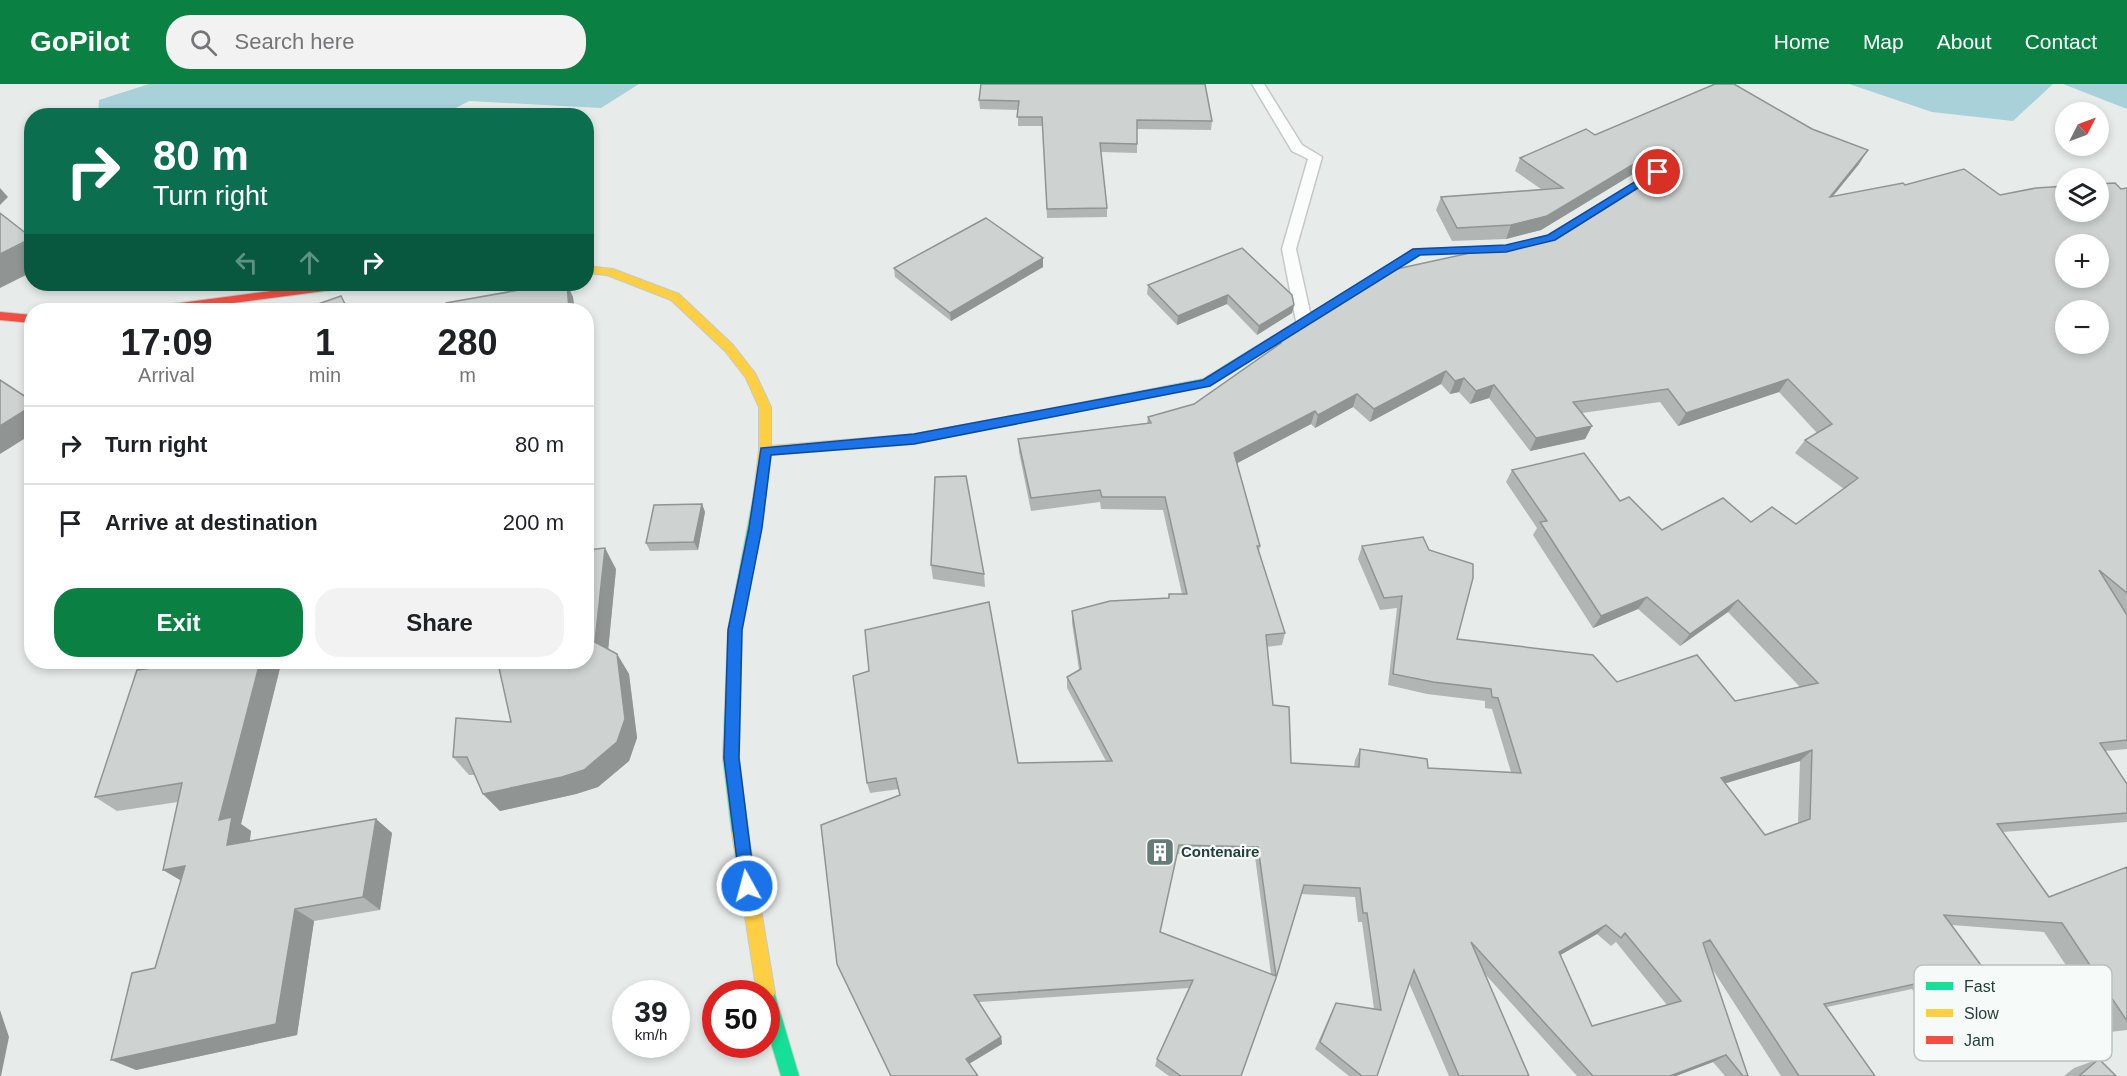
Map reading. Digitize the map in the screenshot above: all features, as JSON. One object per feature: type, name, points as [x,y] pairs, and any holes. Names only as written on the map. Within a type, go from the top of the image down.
[{"type":"main road","points":[[765,451],[914,439],[1206,383],[1417,251],[1506,249],[1551,238],[1658,172]]},
{"type":"main road","points":[[594,270],[609,272],[675,297],[729,348],[751,376],[765,406],[765,451],[756,528],[735,630],[731,758],[747,886],[764,980]]},
{"type":"main road","points":[[209,303],[296,291]]},
{"type":"main road","points":[[0,316],[24,318]]},
{"type":"main road","points":[[780,1042],[790,1076]]},
{"type":"lane","points":[[1258,84],[1297,148],[1316,157],[1290,249],[1304,321]]},
{"type":"water","points":[[149,84],[639,84],[601,108],[469,101],[456,108],[98,108],[99,100]]},
{"type":"water","points":[[1849,84],[2053,84],[2013,121],[1932,112]]},
{"type":"water","points":[[2063,84],[2127,84],[2127,109]]},
{"type":"building","points":[[981,84],[1205,84],[1212,121],[1137,120],[1137,144],[1100,143],[1107,208],[1047,209],[1042,117],[1017,117],[1019,101],[979,100]]},
{"type":"building","points":[[1715,84],[1734,84],[1812,129],[1868,150],[1830,197],[1903,183],[1905,185],[1964,169],[2000,195],[2055,187],[2055,222],[2109,222],[2109,183],[2115,183],[2121,189],[2127,188],[2127,593],[2099,570],[2127,615],[2127,740],[2100,743],[2127,784],[2127,813],[1997,824],[2049,897],[2127,867],[2127,1021],[2112,998],[2112,965],[2090,965],[2062,923],[1944,915],[1981,965],[1914,965],[1914,984],[1824,1004],[1875,1076],[1799,1076],[1710,940],[1703,943],[1748,1076],[1743,1076],[1726,1055],[1670,1076],[1593,1076],[1471,942],[1529,1076],[1459,1076],[1414,970],[1377,1076],[1362,1076],[1320,1042],[1336,1003],[1381,1010],[1367,913],[1363,913],[1360,888],[1304,885],[1276,978],[1241,1076],[1181,1076],[1157,1059],[1193,980],[974,995],[1001,1037],[966,1059],[978,1076],[891,1076],[837,964],[821,825],[900,795],[896,778],[867,783],[853,676],[869,671],[865,630],[989,602],[1018,763],[1112,761],[1067,677],[1081,669],[1072,611],[1110,601],[1169,598],[1169,594],[1187,594],[1165,497],[1102,497],[1100,490],[1031,498],[1018,439],[1151,423],[1148,417],[1194,404],[1281,343],[1279,341],[1392,270],[1470,253],[1467,247],[1512,246],[1566,233],[1675,165],[1678,157],[1674,151],[1664,149],[1654,152],[1547,216],[1511,225],[1457,228],[1441,197],[1563,188],[1520,158],[1586,129],[1595,135]],"holes":[[[1446,371],[1455,381],[1464,378],[1476,391],[1494,385],[1536,438],[1592,426],[1573,402],[1668,389],[1686,413],[1788,379],[1832,424],[1805,440],[1858,478],[1796,524],[1772,507],[1751,522],[1723,498],[1662,530],[1629,497],[1620,501],[1584,453],[1512,470],[1547,521],[1540,522],[1601,616],[1647,597],[1690,634],[1738,600],[1818,683],[1735,701],[1697,655],[1617,682],[1593,655],[1457,639],[1473,578],[1473,564],[1429,550],[1423,537],[1362,546],[1384,598],[1402,596],[1393,674],[1433,682],[1491,689],[1492,697],[1498,698],[1521,773],[1428,768],[1427,759],[1360,749],[1359,767],[1291,763],[1289,707],[1273,705],[1266,635],[1285,633],[1257,546],[1260,546],[1234,453],[1315,411],[1318,415],[1357,394],[1374,409]],[[1812,750],[1810,819],[1765,835],[1721,778]],[[1179,845],[1258,847],[1276,976],[1160,932]],[[1606,925],[1621,938],[1625,933],[1681,1001],[1592,1026],[1559,952]]]},
{"type":"building","points":[[0,213],[24,232],[24,242],[0,254]]},
{"type":"building","points":[[986,218],[1043,258],[950,313],[894,268]]},
{"type":"building","points":[[1242,248],[1292,295],[1294,305],[1259,326],[1228,295],[1178,316],[1148,285]]},
{"type":"building","points":[[514,291],[568,291],[568,303],[446,303]]},
{"type":"building","points":[[341,296],[344,303],[321,303]]},
{"type":"building","points":[[0,380],[24,396],[24,411],[0,426]]},
{"type":"building","points":[[966,476],[984,574],[931,565],[935,477]]},
{"type":"building","points":[[702,504],[694,542],[646,543],[654,505]]},
{"type":"building","points":[[605,548],[595,642],[617,654],[625,719],[617,742],[584,770],[483,794],[467,757],[453,757],[456,718],[511,722],[499,669],[594,669],[594,549]]},
{"type":"building","points":[[258,669],[219,820],[232,817],[227,845],[376,819],[363,897],[295,909],[276,1024],[111,1060],[132,973],[155,968],[185,866],[163,870],[182,783],[95,797],[137,670]]},
{"type":"building","points":[[2097,1061],[2101,1061],[2116,1076],[2079,1076]]},
{"type":"traffic: fast","points":[[1028,417],[1206,383],[1356,289]]},
{"type":"traffic: fast","points":[[740,833],[731,758],[735,630],[759,499]]},
{"type":"traffic: fast","points":[[780,1042],[790,1076]]},
{"type":"traffic: slow","points":[[594,270],[609,272],[675,297],[729,348],[751,376],[765,407],[765,451],[759,499]]},
{"type":"traffic: slow","points":[[765,451],[914,439],[1028,417]]},
{"type":"traffic: slow","points":[[740,833],[764,980]]},
{"type":"traffic: jam","points":[[1356,289],[1417,251],[1506,249],[1551,238],[1658,172]]},
{"type":"traffic: jam","points":[[208,303],[296,291]]},
{"type":"traffic: jam","points":[[0,316],[24,318]]},
{"type":"place","name":"Contenaire","points":[[1160,852]]},
{"type":"route","points":[[747,886],[731,758],[735,630],[756,528],[765,451],[914,439],[1206,383],[1417,251],[1506,249],[1551,238],[1658,172]]}]
